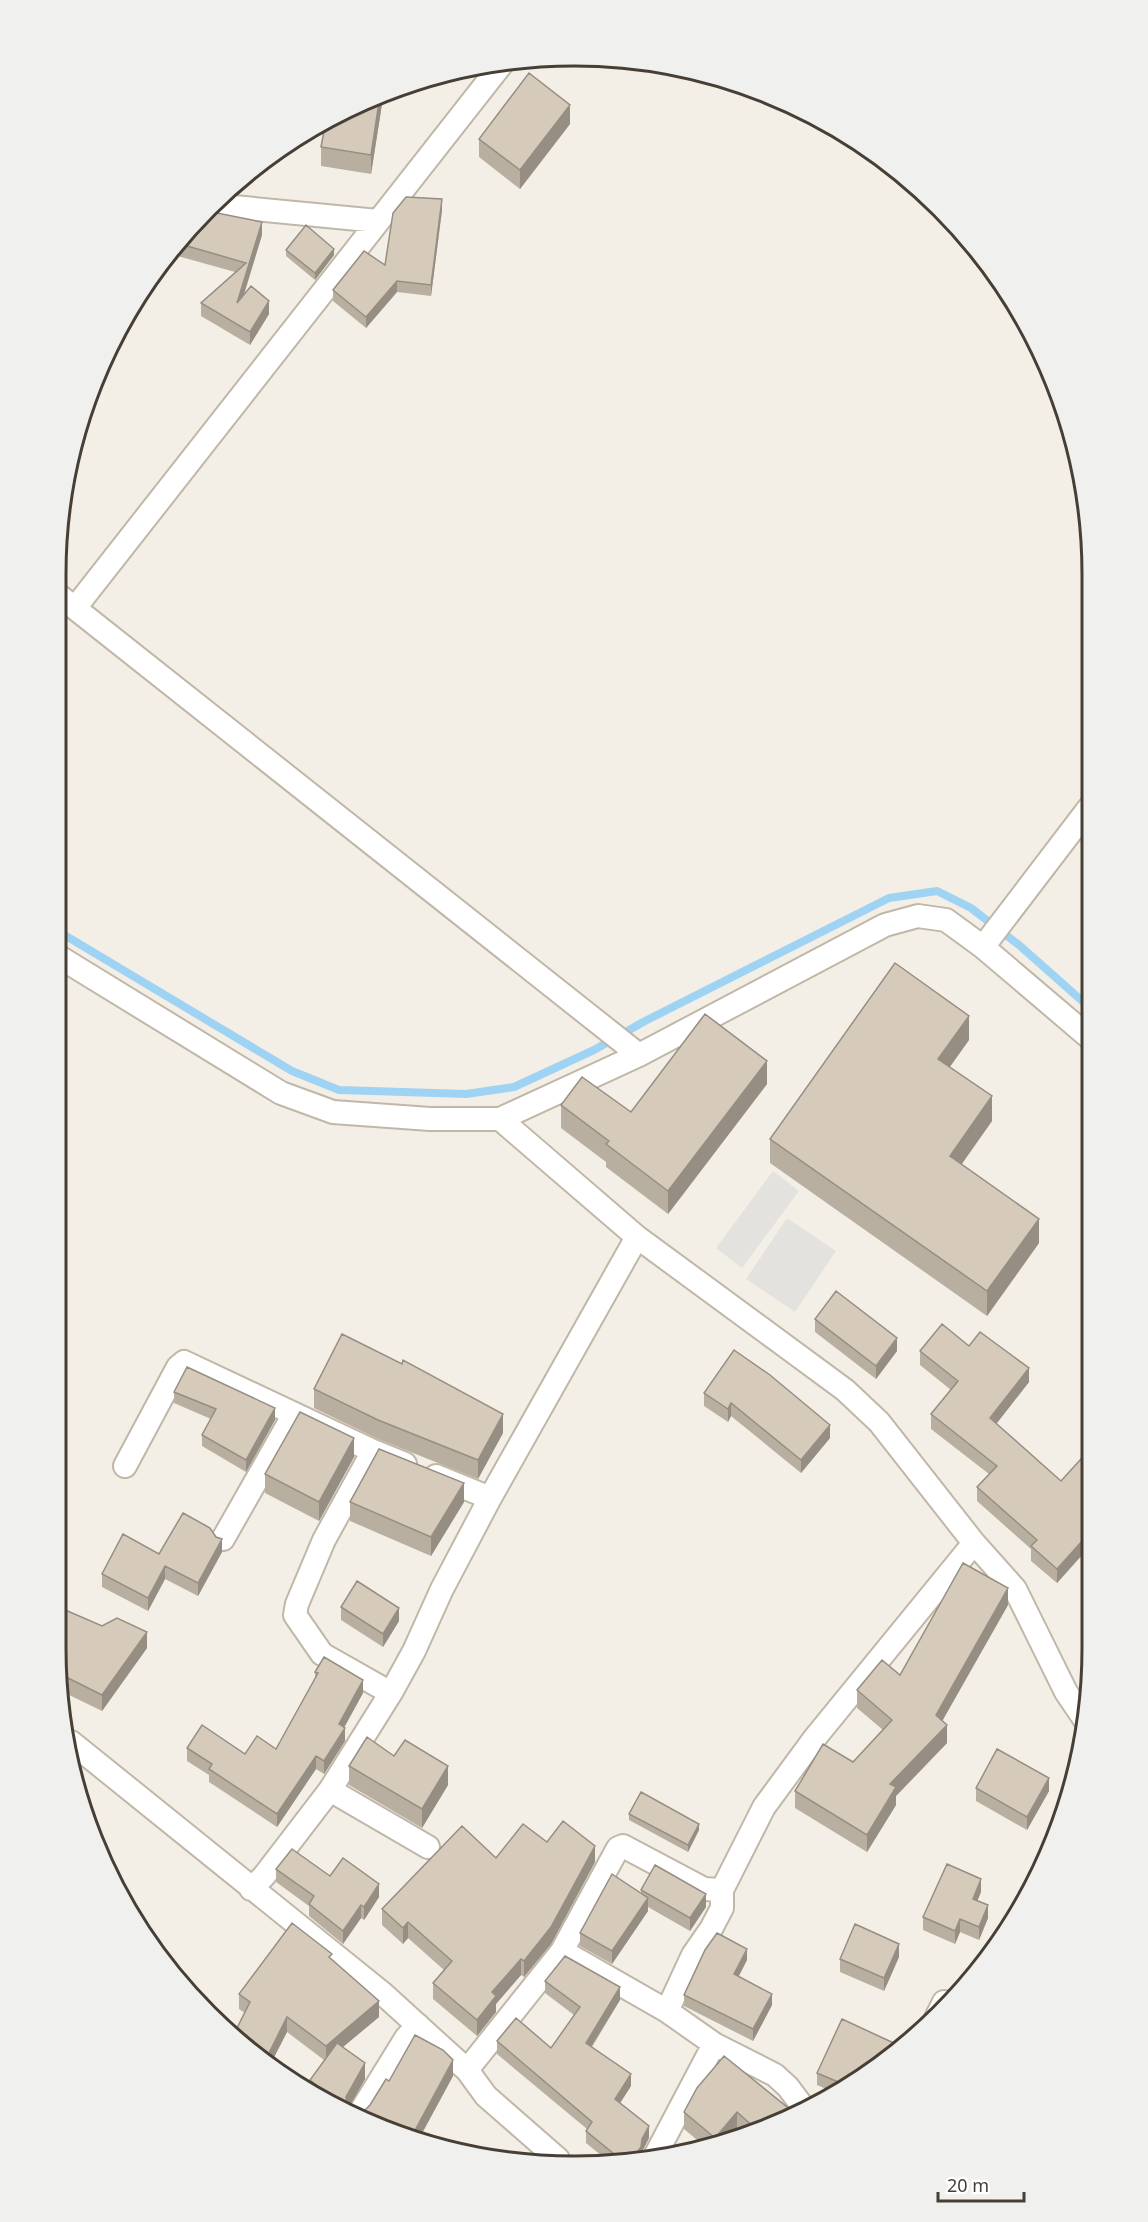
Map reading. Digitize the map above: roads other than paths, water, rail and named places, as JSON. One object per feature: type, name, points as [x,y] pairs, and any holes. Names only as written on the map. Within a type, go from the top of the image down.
[{"type":"street","points":[[75,608],[495,72]]},
{"type":"street","points":[[224,206],[378,221]]},
{"type":"street","points":[[66,601],[633,1051]]},
{"type":"street","points":[[985,944],[1082,817]]},
{"type":"street","points":[[66,961],[281,1093],[333,1112],[430,1119],[500,1119],[885,925],[918,916],[946,920],[985,944],[1082,1031]]},
{"type":"street","points":[[500,1119],[638,1237],[845,1390],[879,1422],[974,1543],[1015,1589],[1066,1692],[1078,1710]]},
{"type":"street","points":[[251,1889],[264,1876],[330,1790],[392,1692],[414,1651],[442,1589],[490,1498],[638,1237]]},
{"type":"street","points":[[125,1467],[178,1367],[184,1362],[373,1451],[490,1498]]},
{"type":"street","points":[[223,1539],[294,1414]]},
{"type":"street","points":[[373,1451],[324,1540],[297,1604],[295,1615],[322,1654],[392,1692]]},
{"type":"street","points":[[667,2011],[693,1955],[722,1908],[722,1890],[764,1806],[814,1739],[974,1543]]},
{"type":"street","points":[[76,1746],[381,1992],[467,2070],[486,2096],[554,2155]]},
{"type":"street","points":[[330,1790],[428,1847]]},
{"type":"street","points":[[467,2070],[562,1951],[618,1848],[623,1846],[704,1889],[722,1890]]},
{"type":"street","points":[[562,1951],[667,2011],[714,2044],[775,2075],[800,2103]]},
{"type":"street","points":[[362,2109],[406,2038],[418,2025]]},
{"type":"street","points":[[659,2149],[714,2044]]},
{"type":"waterway","points":[[66,936],[292,1071],[339,1090],[466,1094],[514,1087],[594,1050],[645,1021],[889,898],[937,891],[971,908],[1019,945],[1082,1001]]}]
